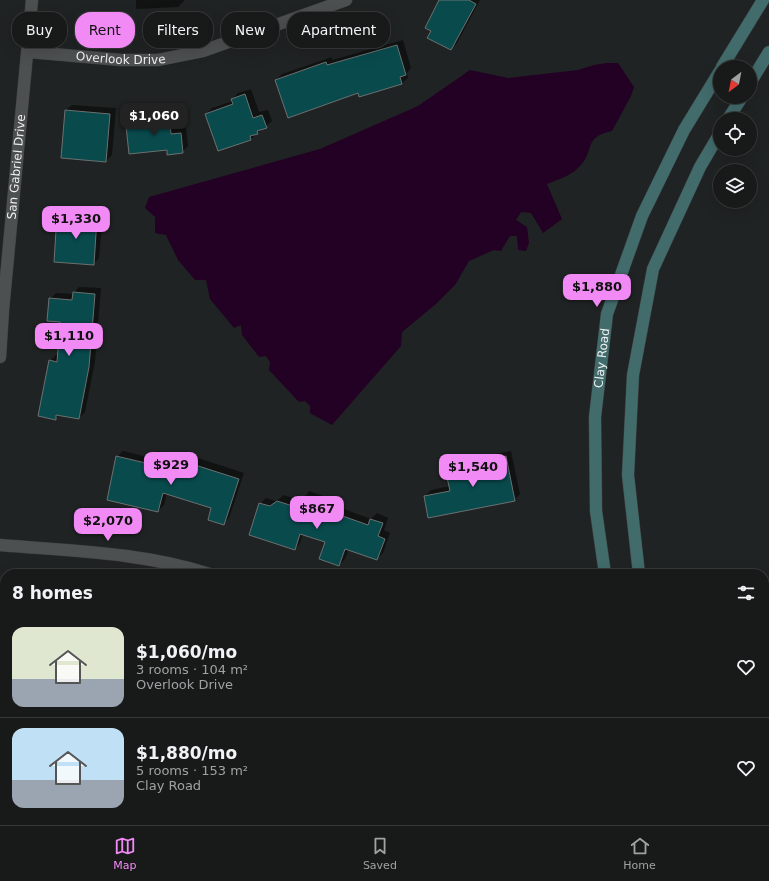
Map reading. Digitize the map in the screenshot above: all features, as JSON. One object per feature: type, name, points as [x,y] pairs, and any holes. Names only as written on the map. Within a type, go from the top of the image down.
[{"type":"main road","points":[[726,60],[763,0]]},
{"type":"main road","points":[[757,72],[769,52]]},
{"type":"main road","name":"Clay Road","points":[[604,569],[596,511],[595,417],[608,314],[642,216],[684,130],[713,82]]},
{"type":"main road","points":[[638,569],[628,475],[632,375],[653,269],[700,167],[713,145]]},
{"type":"street","name":"San Gabriel Drive","points":[[0,357],[3,310],[29,52],[32,0]]},
{"type":"street","name":"Overlook Drive","points":[[29,52],[121,60],[158,60],[203,51],[346,0]]},
{"type":"street","points":[[0,545],[140,556],[194,569]]},
{"type":"shaded area","points":[[607,63],[618,63],[634,87],[631,96],[612,131],[597,137],[593,141],[585,160],[573,172],[547,184],[562,219],[543,233],[531,213],[521,212],[516,220],[527,227],[529,243],[526,251],[518,250],[517,236],[510,236],[501,251],[494,250],[469,261],[455,285],[436,304],[402,332],[401,346],[332,425],[310,413],[310,406],[305,401],[299,402],[269,370],[270,362],[266,356],[259,357],[242,335],[241,325],[234,328],[210,299],[206,280],[195,280],[178,260],[166,235],[155,233],[155,217],[145,208],[149,197],[320,149],[418,106],[470,70],[508,78],[578,70]]},
{"type":"building","points":[[439,0],[469,0],[476,4],[451,50],[427,38],[431,31],[425,28]]},
{"type":"building","points":[[397,45],[406,75],[400,77],[402,84],[359,97],[358,93],[288,118],[275,80],[326,62],[327,65]]},
{"type":"building","points":[[245,94],[253,118],[262,115],[267,128],[257,131],[258,134],[250,136],[251,140],[218,151],[205,114],[233,104],[231,99]]},
{"type":"building","points":[[65,110],[110,114],[106,162],[61,158]]},
{"type":"building","points":[[169,112],[171,134],[181,133],[183,153],[167,155],[167,150],[129,154],[126,126],[154,123],[152,113]]},
{"type":"building","points":[[57,215],[97,218],[94,265],[54,262]]},
{"type":"building","points":[[73,292],[95,294],[89,367],[79,419],[56,415],[56,420],[38,416],[49,360],[57,362],[60,322],[47,321],[49,298],[72,300]]},
{"type":"building","points":[[116,456],[150,464],[151,457],[191,466],[192,464],[239,479],[224,525],[208,520],[211,508],[163,493],[158,512],[107,500]]},
{"type":"building","points":[[506,456],[515,501],[428,518],[424,496],[450,491],[445,468]]},
{"type":"building","points":[[302,496],[321,503],[320,508],[368,525],[370,519],[383,523],[378,536],[385,539],[377,560],[345,549],[339,566],[319,559],[325,542],[300,534],[295,550],[249,535],[259,503],[270,506],[277,501],[299,508]]}]
